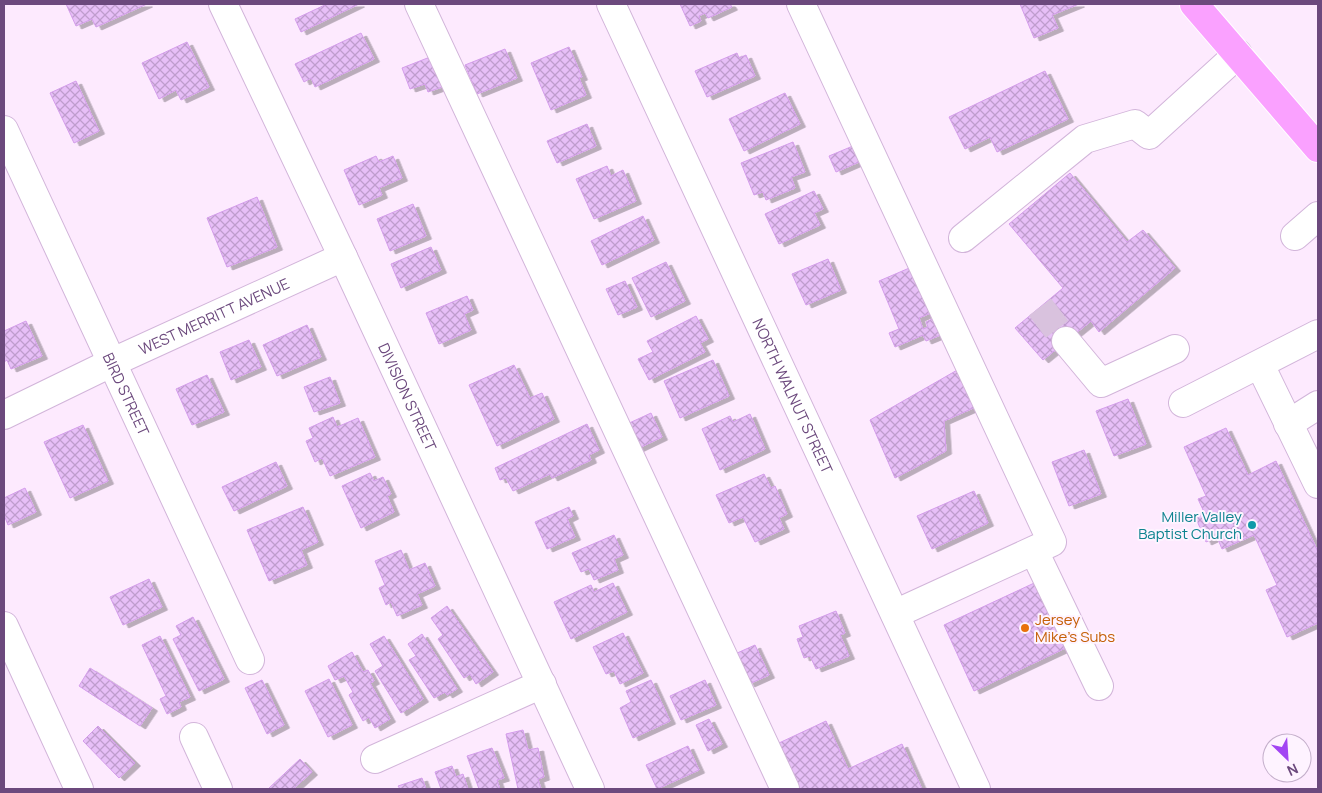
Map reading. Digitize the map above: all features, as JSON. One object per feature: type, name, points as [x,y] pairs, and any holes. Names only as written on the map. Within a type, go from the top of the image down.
[{"type":"main road","points":[[1194,4],[1318,148]]},
{"type":"street","name":"DIVISION STREET","points":[[223,4],[590,789]]},
{"type":"street","points":[[419,4],[785,789]]},
{"type":"street","name":"NORTH WALNUT STREET","points":[[611,4],[976,789]]},
{"type":"street","points":[[801,4],[1052,542],[895,614]]},
{"type":"street","points":[[963,238],[1085,139],[1135,124],[1149,135],[1238,54]]},
{"type":"street","name":"BIRD STREET","points":[[4,130],[250,660]]},
{"type":"street","points":[[1295,236],[1318,216]]},
{"type":"street","name":"WEST MERRITT AVENUE","points":[[4,414],[113,362],[343,258]]},
{"type":"street","points":[[1183,403],[1318,334]]},
{"type":"street","points":[[1066,341],[1101,383],[1175,349]]},
{"type":"street","points":[[1260,365],[1318,484]]},
{"type":"street","points":[[1288,424],[1318,405]]},
{"type":"street","points":[[1034,551],[1099,686]]},
{"type":"street","points":[[4,626],[79,789]]},
{"type":"street","points":[[375,759],[542,684]]},
{"type":"street","points":[[194,737],[218,789]]},
{"type":"building","points":[[66,4],[147,4],[96,27],[92,19],[76,26]]},
{"type":"building","points":[[327,4],[359,4],[301,32],[295,19]]},
{"type":"building","points":[[680,4],[730,4],[732,7],[708,18],[705,13],[699,16],[701,21],[690,26]]},
{"type":"building","points":[[1020,4],[1079,4],[1052,15],[1058,28],[1034,38]]},
{"type":"building","points":[[361,33],[374,59],[315,87],[311,78],[304,82],[295,64]]},
{"type":"building","points":[[187,42],[209,87],[181,100],[176,90],[159,99],[142,63]]},
{"type":"building","points":[[569,47],[582,77],[579,78],[586,95],[551,110],[531,63]]},
{"type":"building","points":[[505,49],[517,78],[477,94],[465,65]]},
{"type":"building","points":[[737,53],[739,58],[746,55],[755,76],[707,97],[695,71]]},
{"type":"building","points":[[430,57],[442,87],[428,92],[425,84],[410,89],[402,68]]},
{"type":"building","points":[[1045,71],[1068,119],[997,152],[990,137],[965,149],[949,117]]},
{"type":"building","points":[[76,81],[99,131],[74,143],[50,93]]},
{"type":"building","points":[[785,93],[800,124],[744,151],[729,119]]},
{"type":"building","points":[[587,124],[596,146],[557,163],[547,141]]},
{"type":"building","points":[[793,142],[805,172],[791,177],[795,188],[766,200],[763,192],[754,195],[741,163]]},
{"type":"building","points":[[860,143],[866,159],[836,172],[829,156]]},
{"type":"building","points":[[376,156],[379,162],[393,156],[402,178],[379,188],[382,195],[359,205],[344,170]]},
{"type":"building","points":[[607,166],[611,176],[623,170],[636,201],[594,219],[576,179]]},
{"type":"building","points":[[1070,173],[1127,242],[1143,230],[1175,268],[1099,332],[1091,321],[1043,360],[1015,328],[1063,288],[1009,224]]},
{"type":"building","points":[[814,191],[823,209],[814,213],[820,225],[779,244],[765,214]]},
{"type":"building","points":[[257,197],[277,247],[227,267],[207,218]]},
{"type":"building","points":[[413,204],[426,236],[390,251],[377,219]]},
{"type":"building","points":[[643,216],[654,240],[602,265],[591,241]]},
{"type":"building","points":[[431,247],[441,270],[401,288],[391,264]]},
{"type":"building","points":[[828,259],[841,290],[806,305],[792,274]]},
{"type":"building","points":[[666,262],[685,301],[651,317],[632,278]]},
{"type":"building","points":[[914,266],[933,312],[919,318],[923,329],[928,327],[926,322],[936,317],[943,334],[926,341],[923,335],[895,347],[889,333],[899,329],[879,281]]},
{"type":"building","points":[[625,281],[637,307],[618,315],[606,289]]},
{"type":"building","points":[[467,296],[473,310],[464,314],[471,330],[439,344],[426,313]]},
{"type":"building","points":[[696,316],[708,339],[700,343],[705,352],[649,380],[638,359],[653,352],[647,341]]},
{"type":"building","points":[[26,321],[42,356],[11,369],[7,360],[4,362],[4,331]]},
{"type":"building","points":[[307,325],[321,357],[277,376],[263,345]]},
{"type":"building","points":[[249,340],[261,367],[231,380],[220,352]]},
{"type":"building","points":[[713,360],[729,396],[680,418],[664,381]]},
{"type":"building","points":[[514,365],[530,398],[542,393],[554,419],[497,446],[469,385]]},
{"type":"building","points":[[966,365],[987,402],[944,421],[946,451],[895,478],[870,420]]},
{"type":"building","points":[[207,375],[224,412],[192,425],[176,389]]},
{"type":"building","points":[[330,377],[340,403],[314,412],[304,387]]},
{"type":"building","points":[[1128,399],[1146,444],[1114,456],[1096,411]]},
{"type":"building","points":[[651,413],[662,437],[637,449],[625,425]]},
{"type":"building","points":[[750,414],[765,449],[720,470],[702,429],[730,416],[733,422]]},
{"type":"building","points":[[333,417],[337,427],[358,418],[375,457],[330,476],[322,458],[315,462],[306,441],[313,438],[309,428]]},
{"type":"building","points":[[587,424],[599,450],[589,455],[591,460],[552,478],[550,474],[513,491],[506,478],[500,480],[495,468]]},
{"type":"building","points":[[83,425],[108,481],[70,498],[44,442]]},
{"type":"building","name":"Miller Valley Baptist Church","points":[[1226,428],[1248,475],[1276,461],[1318,552],[1318,623],[1287,637],[1266,590],[1277,585],[1254,535],[1222,549],[1217,537],[1206,542],[1195,516],[1204,512],[1198,499],[1206,496],[1184,447]]},
{"type":"building","points":[[1084,450],[1101,494],[1069,506],[1052,462]]},
{"type":"building","points":[[276,462],[287,486],[234,511],[222,487]]},
{"type":"building","points":[[370,473],[374,481],[383,477],[391,494],[387,496],[394,512],[361,528],[342,486]]},
{"type":"building","points":[[764,474],[771,488],[775,486],[787,514],[779,518],[784,529],[755,542],[743,517],[729,523],[716,495]]},
{"type":"building","points":[[25,488],[36,512],[8,525],[4,515],[4,498]]},
{"type":"building","points":[[974,491],[988,523],[932,549],[917,516]]},
{"type":"building","points":[[303,507],[318,542],[301,550],[307,565],[269,581],[247,530]]},
{"type":"building","points":[[569,507],[573,516],[567,519],[575,537],[547,549],[535,522]]},
{"type":"building","points":[[614,535],[623,555],[614,559],[618,570],[594,580],[589,569],[581,572],[572,553]]},
{"type":"building","points":[[401,550],[409,570],[425,563],[435,586],[417,594],[422,605],[397,616],[391,602],[386,605],[379,588],[385,585],[375,561]]},
{"type":"building","points":[[1045,578],[1072,645],[974,691],[944,625]]},
{"type":"building","points":[[149,579],[162,607],[123,625],[110,597]]},
{"type":"building","points":[[613,583],[627,612],[571,639],[554,602],[591,585],[594,592]]},
{"type":"building","points":[[447,606],[493,672],[476,684],[470,674],[464,678],[438,639],[443,635],[431,618]]},
{"type":"building","points":[[836,611],[845,633],[840,635],[849,656],[816,669],[810,656],[804,658],[797,639],[803,637],[799,626]]},
{"type":"building","points":[[193,617],[224,679],[199,691],[173,639],[181,635],[176,626]]},
{"type":"building","points":[[623,633],[643,673],[620,684],[614,671],[606,674],[593,647]]},
{"type":"building","points":[[422,634],[457,689],[447,695],[445,692],[434,698],[409,660],[416,656],[408,644]]},
{"type":"building","points":[[160,636],[190,697],[179,702],[181,707],[167,714],[160,699],[166,696],[142,645]]},
{"type":"building","points":[[384,636],[423,699],[401,713],[375,671],[383,666],[370,644]]},
{"type":"building","points":[[755,645],[769,675],[749,684],[735,654]]},
{"type":"building","points":[[352,652],[363,672],[368,670],[374,681],[370,683],[390,719],[375,728],[369,717],[363,721],[349,695],[353,692],[344,676],[335,680],[328,666]]},
{"type":"building","points":[[90,668],[152,708],[140,726],[79,686]]},
{"type":"building","points":[[329,679],[352,725],[328,737],[305,691]]},
{"type":"building","points":[[262,680],[284,725],[267,734],[245,688]]},
{"type":"building","points":[[651,680],[670,721],[633,738],[620,708],[631,702],[626,691]]},
{"type":"building","points":[[705,680],[716,705],[681,720],[670,696]]},
{"type":"building","points":[[709,719],[722,744],[708,751],[696,725]]},
{"type":"building","points":[[826,721],[848,769],[902,744],[922,789],[800,789],[779,743]]},
{"type":"building","points":[[98,726],[135,763],[119,778],[83,741]]},
{"type":"building","points":[[523,730],[528,750],[538,748],[544,777],[538,779],[541,789],[518,789],[506,734]]},
{"type":"building","points":[[688,746],[699,770],[657,789],[646,765]]},
{"type":"building","points":[[492,748],[504,778],[497,780],[500,789],[479,789],[467,756]]},
{"type":"building","points":[[300,759],[312,772],[293,789],[268,789]]},
{"type":"building","points":[[452,766],[456,777],[463,774],[468,789],[441,789],[435,772]]},
{"type":"building","points":[[422,778],[426,789],[400,789],[398,786]]},
{"type":"tunnel","points":[[1040,307],[1066,341]]},
{"type":"place","name":"Miller Valley Baptist Church","points":[[1252,525]]},
{"type":"place","name":"Jersey Mike's Subs","points":[[1025,628]]}]
